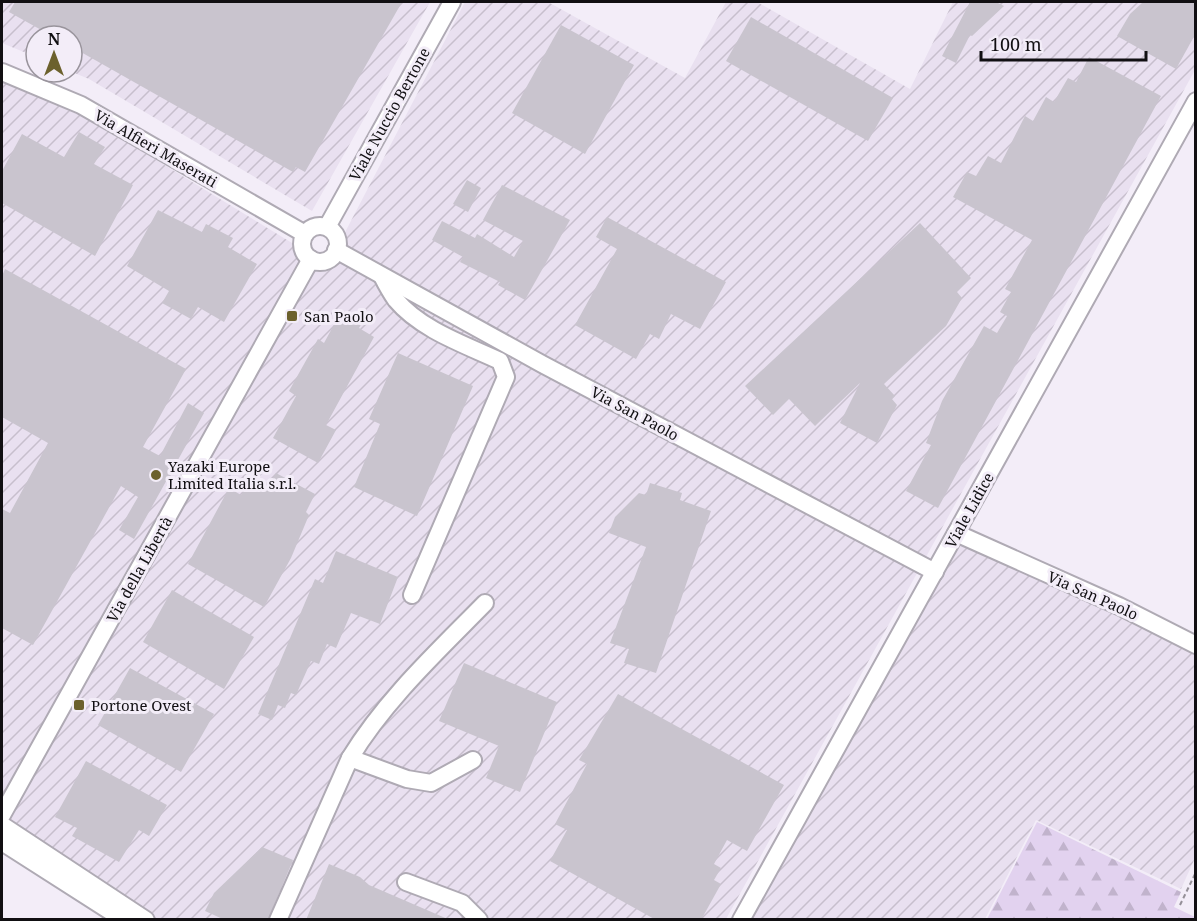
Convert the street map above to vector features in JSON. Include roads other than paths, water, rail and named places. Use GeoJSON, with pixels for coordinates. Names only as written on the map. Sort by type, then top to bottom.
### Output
{"type":"FeatureCollection","features":[{"type":"Feature","properties":{"kind":"street","name":"Viale Nuccio Bertone"},"geometry":{"type":"LineString","coordinates":[[327,227],[452,2]]}},
{"type":"Feature","properties":{"kind":"street","name":"Via Alfieri Maserati"},"geometry":{"type":"LineString","coordinates":[[3,77],[81,105],[305,234]]}},
{"type":"Feature","properties":{"kind":"street","name":"Viale Lidice"},"geometry":{"type":"LineString","coordinates":[[741,920],[1196,101]]}},
{"type":"Feature","properties":{"kind":"street"},"geometry":{"type":"LineString","coordinates":[[317,226],[327,227],[337,240],[336,250],[323,261],[311,259],[304,251],[305,234],[317,226]]}},
{"type":"Feature","properties":{"kind":"street","name":"Via San Paolo"},"geometry":{"type":"LineString","coordinates":[[336,250],[542,364],[935,572]]}},
{"type":"Feature","properties":{"kind":"street","name":"Via della Libertà"},"geometry":{"type":"LineString","coordinates":[[2,815],[311,259]]}},
{"type":"Feature","properties":{"kind":"street"},"geometry":{"type":"LineString","coordinates":[[381,275],[396,300],[408,311],[433,328],[500,361],[506,377],[412,595]]}},
{"type":"Feature","properties":{"kind":"street","name":"Via San Paolo"},"geometry":{"type":"LineString","coordinates":[[956,532],[1119,606],[1196,645]]}},
{"type":"Feature","properties":{"kind":"street"},"geometry":{"type":"LineString","coordinates":[[278,920],[350,758],[385,706],[485,603]]}},
{"type":"Feature","properties":{"kind":"street"},"geometry":{"type":"LineString","coordinates":[[350,758],[407,779],[431,783],[473,760]]}},
{"type":"Feature","properties":{"kind":"street"},"geometry":{"type":"LineString","coordinates":[[2,825],[146,920]]}},
{"type":"Feature","properties":{"kind":"street"},"geometry":{"type":"LineString","coordinates":[[2,842],[124,920]]}},
{"type":"Feature","properties":{"kind":"street"},"geometry":{"type":"LineString","coordinates":[[406,882],[462,903],[479,920]]}},
{"type":"Feature","properties":{"kind":"place","name":"San Paolo"},"geometry":{"type":"Point","coordinates":[292,316]}},
{"type":"Feature","properties":{"kind":"place","name":"Yazaki Europe Limited Italia s.r.l."},"geometry":{"type":"Point","coordinates":[156,475]}},
{"type":"Feature","properties":{"kind":"place","name":"Portone Ovest"},"geometry":{"type":"Point","coordinates":[79,705]}}]}
